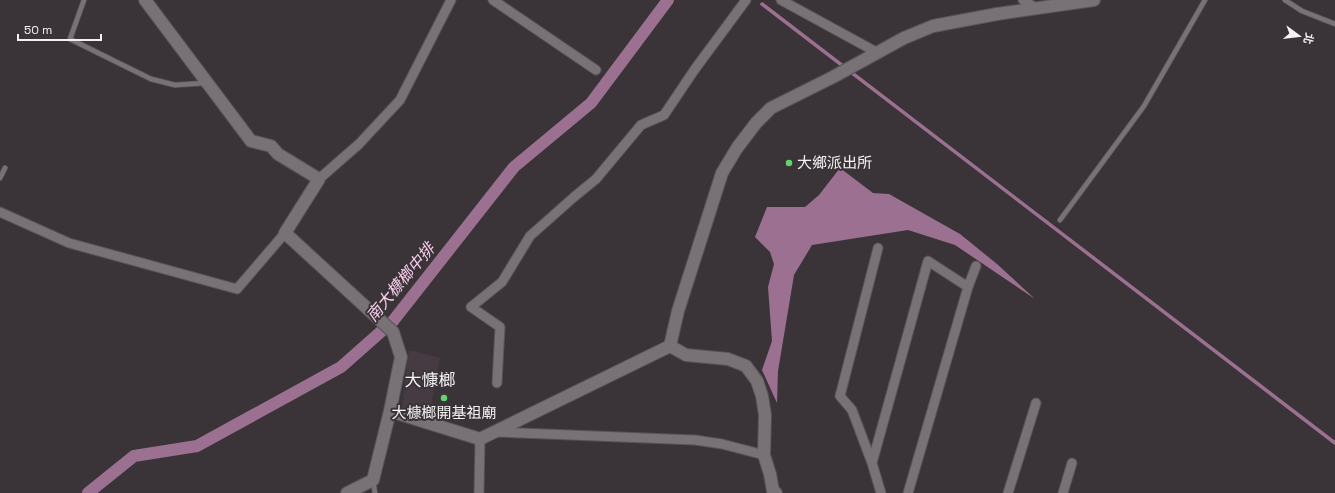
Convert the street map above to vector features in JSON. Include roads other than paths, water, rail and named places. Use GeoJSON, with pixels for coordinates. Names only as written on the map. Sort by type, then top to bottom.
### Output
{"type":"FeatureCollection","features":[{"type":"Feature","properties":{"kind":"street"},"geometry":{"type":"LineString","coordinates":[[145,0],[251,141],[271,146],[278,154],[304,168],[319,179]]}},
{"type":"Feature","properties":{"kind":"street"},"geometry":{"type":"LineString","coordinates":[[0,212],[69,243],[237,289],[285,233],[319,179],[359,144],[400,100],[451,0]]}},
{"type":"Feature","properties":{"kind":"street"},"geometry":{"type":"LineString","coordinates":[[493,0],[596,70]]}},
{"type":"Feature","properties":{"kind":"street"},"geometry":{"type":"LineString","coordinates":[[497,383],[500,327],[470,307],[502,282],[530,236],[596,179],[641,125],[664,115],[694,69],[746,0]]}},
{"type":"Feature","properties":{"kind":"street"},"geometry":{"type":"LineString","coordinates":[[781,0],[878,53]]}},
{"type":"Feature","properties":{"kind":"street"},"geometry":{"type":"LineString","coordinates":[[1023,0],[1036,8]]}},
{"type":"Feature","properties":{"kind":"street"},"geometry":{"type":"LineString","coordinates":[[670,346],[678,311],[722,173],[737,148],[756,123],[771,108],[833,78],[904,38],[933,26],[1036,8],[1094,0]]}},
{"type":"Feature","properties":{"kind":"street"},"geometry":{"type":"LineString","coordinates":[[285,233],[393,332],[401,357],[390,411],[373,480],[347,493]]}},
{"type":"Feature","properties":{"kind":"street"},"geometry":{"type":"LineString","coordinates":[[878,248],[840,396],[852,410],[872,463],[881,493]]}},
{"type":"Feature","properties":{"kind":"street"},"geometry":{"type":"LineString","coordinates":[[872,463],[928,261],[968,286]]}},
{"type":"Feature","properties":{"kind":"street"},"geometry":{"type":"LineString","coordinates":[[908,493],[968,286],[976,266]]}},
{"type":"Feature","properties":{"kind":"street"},"geometry":{"type":"LineString","coordinates":[[390,411],[480,439],[670,346]]}},
{"type":"Feature","properties":{"kind":"street"},"geometry":{"type":"LineString","coordinates":[[670,346],[686,355],[728,359],[746,366],[756,381],[765,415],[764,455],[774,492]]}},
{"type":"Feature","properties":{"kind":"street"},"geometry":{"type":"LineString","coordinates":[[1008,493],[1036,403]]}},
{"type":"Feature","properties":{"kind":"street"},"geometry":{"type":"LineString","coordinates":[[495,432],[694,440],[722,444],[764,455]]}},
{"type":"Feature","properties":{"kind":"street"},"geometry":{"type":"LineString","coordinates":[[479,493],[480,439]]}},
{"type":"Feature","properties":{"kind":"street"},"geometry":{"type":"LineString","coordinates":[[1063,493],[1072,463]]}},
{"type":"Feature","properties":{"kind":"lane"},"geometry":{"type":"LineString","coordinates":[[84,0],[70,39],[152,78],[175,85],[207,83]]}},
{"type":"Feature","properties":{"kind":"lane"},"geometry":{"type":"LineString","coordinates":[[1060,220],[1144,106],[1205,0]]}},
{"type":"Feature","properties":{"kind":"lane"},"geometry":{"type":"LineString","coordinates":[[1285,0],[1302,11],[1335,24]]}},
{"type":"Feature","properties":{"kind":"lane"},"geometry":{"type":"LineString","coordinates":[[0,178],[5,168]]}},
{"type":"Feature","properties":{"kind":"lane"},"geometry":{"type":"LineString","coordinates":[[373,480],[375,493]]}},
{"type":"Feature","properties":{"kind":"waterway","name":"南大槺榔中排"},"geometry":{"type":"LineString","coordinates":[[88,493],[134,456],[197,446],[341,367],[393,321],[514,167],[591,103],[668,0]]}},
{"type":"Feature","properties":{"kind":"waterway"},"geometry":{"type":"LineString","coordinates":[[762,4],[1335,443]]}},
{"type":"Feature","properties":{"kind":"place","name":"大鄉派出所"},"geometry":{"type":"Point","coordinates":[789,163]}},
{"type":"Feature","properties":{"kind":"place","name":"大槺榔開基祖廟"},"geometry":{"type":"Point","coordinates":[444,398]}},
{"type":"Feature","properties":{"kind":"district","name":"大慷榔"},"geometry":{"type":"Point","coordinates":[430,380]}}]}
